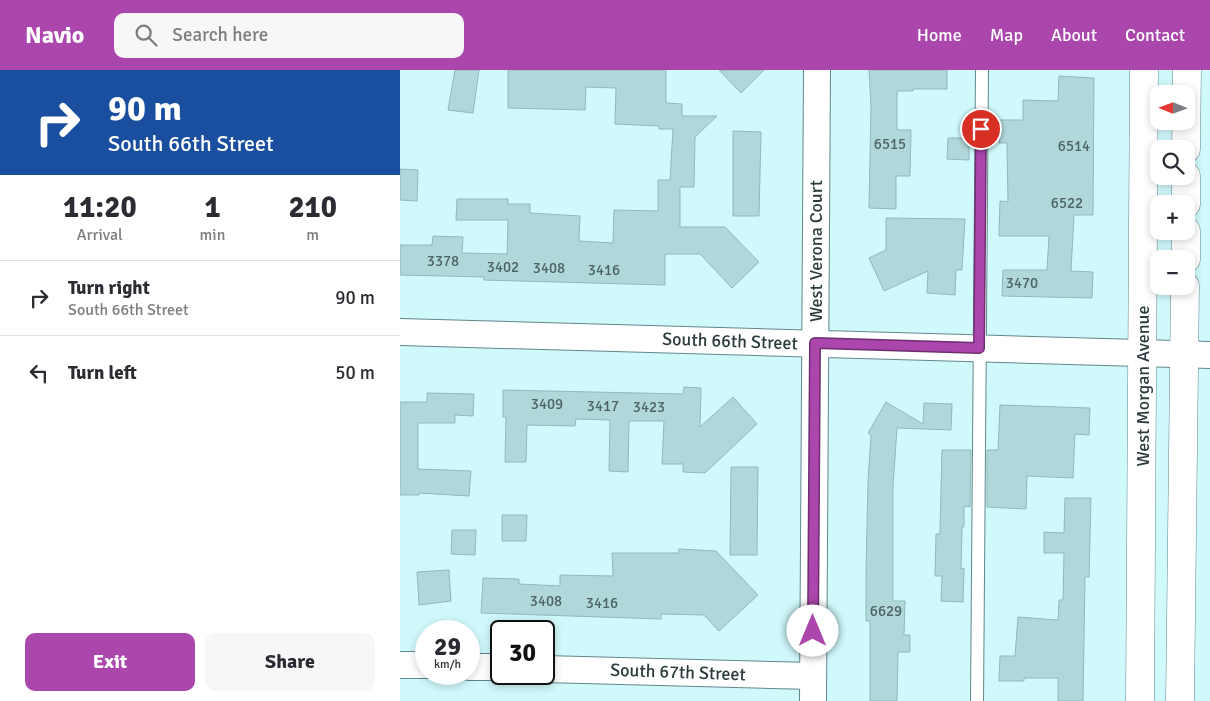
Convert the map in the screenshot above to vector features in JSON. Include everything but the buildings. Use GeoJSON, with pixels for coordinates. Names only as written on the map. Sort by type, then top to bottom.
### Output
{"type":"FeatureCollection","features":[{"type":"Feature","properties":{"kind":"street","name":"West Verona Court"},"geometry":{"type":"LineString","coordinates":[[813,688],[817,70]]}},
{"type":"Feature","properties":{"kind":"street","name":"West Morgan Avenue"},"geometry":{"type":"LineString","coordinates":[[1140,701],[1144,70]]}},
{"type":"Feature","properties":{"kind":"street"},"geometry":{"type":"LineString","coordinates":[[1186,140],[1187,70]]}},
{"type":"Feature","properties":{"kind":"street"},"geometry":{"type":"LineString","coordinates":[[1180,701],[1198,354],[1188,295]]}},
{"type":"Feature","properties":{"kind":"street","name":"South 66th Street"},"geometry":{"type":"LineString","coordinates":[[400,332],[1198,354]]}},
{"type":"Feature","properties":{"kind":"street"},"geometry":{"type":"LineString","coordinates":[[400,665],[415,665]]}},
{"type":"Feature","properties":{"kind":"street","name":"South 67th Street"},"geometry":{"type":"LineString","coordinates":[[555,670],[813,688]]}},
{"type":"Feature","properties":{"kind":"lane"},"geometry":{"type":"LineString","coordinates":[[977,701],[982,70]]}},
{"type":"Feature","properties":{"kind":"route"},"geometry":{"type":"LineString","coordinates":[[813,631],[815,343],[979,348],[981,129]]}}]}
